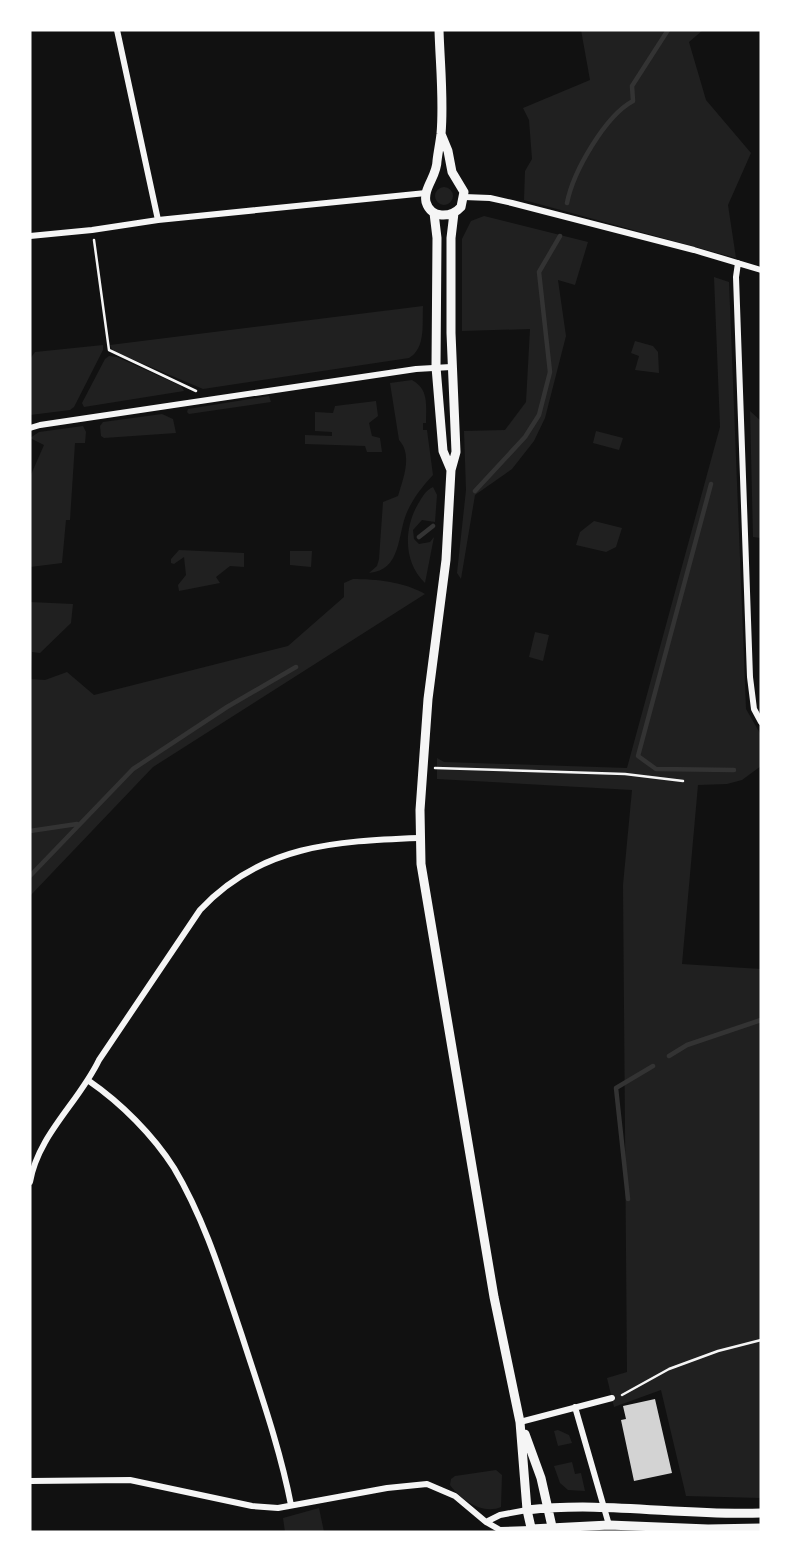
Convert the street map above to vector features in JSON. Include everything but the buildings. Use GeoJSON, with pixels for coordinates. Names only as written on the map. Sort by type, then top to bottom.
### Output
{"type":"FeatureCollection","features":[{"type":"Feature","properties":{"kind":"main road"},"geometry":{"type":"LineString","coordinates":[[439,30],[441,134],[433,181],[426,193],[428,206],[434,213],[444,216],[461,207],[464,197],[441,134]]}},
{"type":"Feature","properties":{"kind":"main road"},"geometry":{"type":"LineString","coordinates":[[433,181],[441,178],[456,181]]}},
{"type":"Feature","properties":{"kind":"main road"},"geometry":{"type":"LineString","coordinates":[[434,213],[437,238],[436,367],[443,451],[451,470]]}},
{"type":"Feature","properties":{"kind":"main road"},"geometry":{"type":"LineString","coordinates":[[454,213],[451,238],[452,367],[456,452],[451,470],[447,547],[428,699],[419,838],[424,891],[469,1153],[494,1297],[520,1422],[531,1530],[609,1525],[761,1528]]}},
{"type":"Feature","properties":{"kind":"main road"},"geometry":{"type":"LineString","coordinates":[[520,1422],[541,1478],[552,1530]]}},
{"type":"Feature","properties":{"kind":"main road"},"geometry":{"type":"LineString","coordinates":[[527,1510],[570,1505],[708,1514],[761,1513]]}},
{"type":"Feature","properties":{"kind":"street"},"geometry":{"type":"LineString","coordinates":[[117,30],[158,220]]}},
{"type":"Feature","properties":{"kind":"street"},"geometry":{"type":"LineString","coordinates":[[30,236],[426,193]]}},
{"type":"Feature","properties":{"kind":"street"},"geometry":{"type":"LineString","coordinates":[[464,197],[490,198],[512,203],[761,270]]}},
{"type":"Feature","properties":{"kind":"street"},"geometry":{"type":"LineString","coordinates":[[738,263],[736,277],[750,677],[754,709],[761,722]]}},
{"type":"Feature","properties":{"kind":"street"},"geometry":{"type":"LineString","coordinates":[[30,428],[174,404],[436,367],[452,367]]}},
{"type":"Feature","properties":{"kind":"street"},"geometry":{"type":"LineString","coordinates":[[30,1182],[33,1163],[41,1147],[89,1081],[99,1060],[200,910],[228,884],[270,859],[309,849],[331,844],[419,838]]}},
{"type":"Feature","properties":{"kind":"street"},"geometry":{"type":"LineString","coordinates":[[89,1081],[109,1094],[155,1143],[186,1190],[209,1242],[261,1394],[291,1506]]}},
{"type":"Feature","properties":{"kind":"street"},"geometry":{"type":"LineString","coordinates":[[520,1422],[612,1398]]}},
{"type":"Feature","properties":{"kind":"street"},"geometry":{"type":"LineString","coordinates":[[575,1408],[609,1525]]}},
{"type":"Feature","properties":{"kind":"street"},"geometry":{"type":"LineString","coordinates":[[30,1481],[130,1480],[253,1506],[278,1508],[387,1488],[427,1484],[455,1496],[500,1531],[531,1530]]}},
{"type":"Feature","properties":{"kind":"street"},"geometry":{"type":"LineString","coordinates":[[486,1522],[500,1515],[527,1510]]}},
{"type":"Feature","properties":{"kind":"path"},"geometry":{"type":"LineString","coordinates":[[92,230],[109,350],[199,393]]}},
{"type":"Feature","properties":{"kind":"path"},"geometry":{"type":"LineString","coordinates":[[423,768],[625,774],[683,781]]}},
{"type":"Feature","properties":{"kind":"path"},"geometry":{"type":"LineString","coordinates":[[612,1398],[625,1394],[669,1369],[718,1351],[761,1340]]}},
{"type":"Feature","properties":{"kind":"shaded area"},"geometry":{"type":"Polygon","coordinates":[[[581,30],[703,30],[689,42],[706,100],[751,153],[728,205],[736,258],[524,200],[525,171],[532,159],[529,120],[523,108],[590,80],[581,30]]]}},
{"type":"Feature","properties":{"kind":"shaded area"},"geometry":{"type":"Polygon","coordinates":[[[444,187],[450,190],[453,196],[450,202],[444,205],[438,202],[435,196],[438,190],[444,187]]]}},
{"type":"Feature","properties":{"kind":"shaded area"},"geometry":{"type":"Polygon","coordinates":[[[484,216],[588,242],[575,285],[558,280],[566,336],[545,418],[534,441],[512,469],[475,495],[461,579],[457,573],[466,490],[464,431],[505,430],[526,402],[530,329],[462,331],[462,239],[471,221],[484,216]]]}},
{"type":"Feature","properties":{"kind":"shaded area"},"geometry":{"type":"Polygon","coordinates":[[[714,277],[729,282],[746,709],[761,735],[761,766],[742,780],[727,784],[698,785],[682,964],[761,969],[761,1498],[686,1496],[661,1390],[614,1407],[607,1378],[627,1372],[623,885],[632,790],[437,779],[437,758],[444,762],[627,768],[720,427],[714,277]]]}},
{"type":"Feature","properties":{"kind":"shaded area"},"geometry":{"type":"Polygon","coordinates":[[[423,306],[421,342],[409,358],[203,389],[113,351],[110,345],[423,306]]]}},
{"type":"Feature","properties":{"kind":"shaded area"},"geometry":{"type":"Polygon","coordinates":[[[635,341],[653,346],[658,352],[659,373],[635,370],[639,356],[631,353],[635,341]]]}},
{"type":"Feature","properties":{"kind":"shaded area"},"geometry":{"type":"Polygon","coordinates":[[[103,345],[103,350],[74,407],[70,410],[30,415],[30,359],[35,352],[103,345]]]}},
{"type":"Feature","properties":{"kind":"shaded area"},"geometry":{"type":"Polygon","coordinates":[[[109,356],[117,357],[181,386],[184,391],[84,407],[82,403],[109,356]]]}},
{"type":"Feature","properties":{"kind":"shaded area"},"geometry":{"type":"Polygon","coordinates":[[[412,380],[424,393],[426,423],[423,423],[423,430],[427,430],[433,475],[407,512],[393,558],[380,570],[369,573],[377,566],[379,559],[383,502],[398,496],[406,467],[390,383],[412,380]]]}},
{"type":"Feature","properties":{"kind":"shaded area"},"geometry":{"type":"Polygon","coordinates":[[[269,396],[271,402],[189,414],[187,412],[188,409],[269,396]]]}},
{"type":"Feature","properties":{"kind":"shaded area"},"geometry":{"type":"Polygon","coordinates":[[[376,401],[378,416],[369,423],[372,436],[380,438],[382,452],[367,452],[365,446],[305,444],[305,435],[332,436],[332,432],[315,431],[315,412],[333,413],[335,406],[376,401]]]}},
{"type":"Feature","properties":{"kind":"shaded area"},"geometry":{"type":"Polygon","coordinates":[[[750,411],[761,421],[761,538],[753,537],[750,411]]]}},
{"type":"Feature","properties":{"kind":"shaded area"},"geometry":{"type":"Polygon","coordinates":[[[162,414],[173,419],[176,433],[104,438],[101,436],[100,426],[103,422],[162,414]]]}},
{"type":"Feature","properties":{"kind":"shaded area"},"geometry":{"type":"Polygon","coordinates":[[[83,426],[86,432],[85,443],[75,443],[70,520],[66,520],[62,563],[30,567],[30,477],[44,445],[30,438],[39,432],[83,426]]]}},
{"type":"Feature","properties":{"kind":"shaded area"},"geometry":{"type":"Polygon","coordinates":[[[596,431],[623,438],[619,450],[593,443],[596,431]]]}},
{"type":"Feature","properties":{"kind":"shaded area"},"geometry":{"type":"Polygon","coordinates":[[[433,487],[437,495],[435,522],[422,520],[413,530],[414,539],[419,544],[430,542],[434,537],[425,583],[418,575],[409,555],[408,534],[413,513],[426,492],[433,487]]]}},
{"type":"Feature","properties":{"kind":"shaded area"},"geometry":{"type":"Polygon","coordinates":[[[594,521],[622,528],[616,547],[606,552],[576,545],[580,532],[594,521]]]}},
{"type":"Feature","properties":{"kind":"shaded area"},"geometry":{"type":"Polygon","coordinates":[[[179,550],[244,553],[244,567],[230,566],[216,577],[220,583],[179,591],[178,585],[186,575],[184,557],[174,564],[171,559],[179,550]]]}},
{"type":"Feature","properties":{"kind":"shaded area"},"geometry":{"type":"Polygon","coordinates":[[[290,551],[312,551],[311,567],[290,565],[290,551]]]}},
{"type":"Feature","properties":{"kind":"shaded area"},"geometry":{"type":"Polygon","coordinates":[[[353,579],[390,582],[425,594],[153,767],[30,896],[30,679],[45,680],[67,672],[94,695],[288,646],[344,597],[344,583],[353,579]]]}},
{"type":"Feature","properties":{"kind":"shaded area"},"geometry":{"type":"Polygon","coordinates":[[[30,602],[73,604],[71,623],[40,653],[32,652],[31,668],[30,602]]]}},
{"type":"Feature","properties":{"kind":"shaded area"},"geometry":{"type":"Polygon","coordinates":[[[535,632],[549,635],[543,661],[529,657],[535,632]]]}},
{"type":"Feature","properties":{"kind":"shaded area"},"geometry":{"type":"Polygon","coordinates":[[[554,1431],[569,1435],[572,1443],[558,1446],[554,1431]]]}},
{"type":"Feature","properties":{"kind":"shaded area"},"geometry":{"type":"Polygon","coordinates":[[[572,1462],[575,1474],[581,1473],[585,1491],[568,1490],[560,1483],[554,1466],[572,1462]]]}},
{"type":"Feature","properties":{"kind":"shaded area"},"geometry":{"type":"Polygon","coordinates":[[[496,1470],[502,1475],[501,1507],[487,1509],[473,1505],[450,1485],[455,1476],[496,1470]]]}},
{"type":"Feature","properties":{"kind":"shaded area"},"geometry":{"type":"Polygon","coordinates":[[[319,1508],[324,1532],[285,1532],[283,1518],[319,1508]]]}},
{"type":"Feature","properties":{"kind":"waterway"},"geometry":{"type":"LineString","coordinates":[[567,203],[583,161],[601,132],[622,108],[633,101],[632,86],[668,30]]}},
{"type":"Feature","properties":{"kind":"waterway"},"geometry":{"type":"LineString","coordinates":[[475,491],[525,437],[539,415],[550,372],[539,272],[560,236]]}},
{"type":"Feature","properties":{"kind":"waterway"},"geometry":{"type":"LineString","coordinates":[[711,484],[638,756],[656,769],[734,770]]}},
{"type":"Feature","properties":{"kind":"waterway"},"geometry":{"type":"LineString","coordinates":[[419,537],[433,526]]}},
{"type":"Feature","properties":{"kind":"waterway"},"geometry":{"type":"LineString","coordinates":[[30,876],[133,769],[227,707],[296,667]]}},
{"type":"Feature","properties":{"kind":"waterway"},"geometry":{"type":"LineString","coordinates":[[30,831],[77,824]]}},
{"type":"Feature","properties":{"kind":"waterway"},"geometry":{"type":"LineString","coordinates":[[669,1056],[687,1045],[761,1020]]}},
{"type":"Feature","properties":{"kind":"waterway"},"geometry":{"type":"LineString","coordinates":[[628,1199],[616,1088],[653,1066]]}}]}
